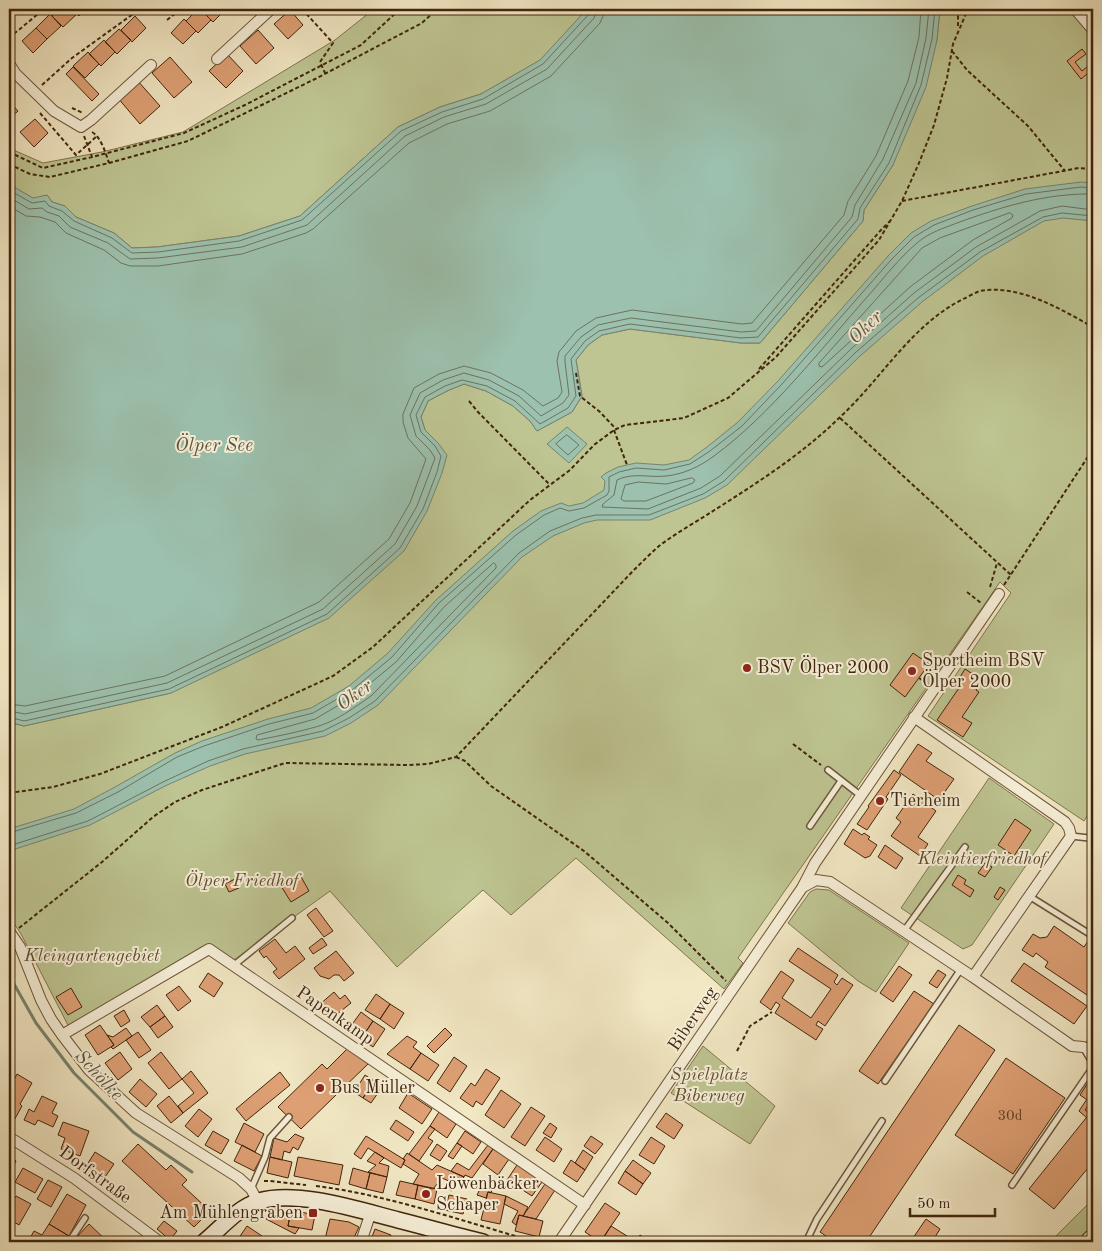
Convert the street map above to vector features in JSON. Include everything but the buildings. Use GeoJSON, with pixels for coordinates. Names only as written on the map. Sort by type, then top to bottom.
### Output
{"type":"FeatureCollection","features":[{"type":"Feature","properties":{"kind":"highway"},"geometry":{"type":"LineString","coordinates":[[1090,1242],[1093,1239]]}},
{"type":"Feature","properties":{"kind":"main road"},"geometry":{"type":"LineString","coordinates":[[204,1242],[236,1214],[254,1195],[316,1200],[371,1212],[483,1242]]}},
{"type":"Feature","properties":{"kind":"street"},"geometry":{"type":"LineString","coordinates":[[216,59],[271,9]]}},
{"type":"Feature","properties":{"kind":"street"},"geometry":{"type":"LineString","coordinates":[[1075,9],[1093,30]]}},
{"type":"Feature","properties":{"kind":"street"},"geometry":{"type":"LineString","coordinates":[[9,63],[15,73],[54,112],[81,127],[92,120],[151,65]]}},
{"type":"Feature","properties":{"kind":"street","name":"Biberweg"},"geometry":{"type":"LineString","coordinates":[[559,1242],[802,888],[815,863],[860,795],[998,594]]}},
{"type":"Feature","properties":{"kind":"street"},"geometry":{"type":"LineString","coordinates":[[914,717],[1065,822],[1071,836],[973,977]]}},
{"type":"Feature","properties":{"kind":"street"},"geometry":{"type":"LineString","coordinates":[[802,888],[816,880],[830,882],[973,977],[1072,1046],[1088,1045]]}},
{"type":"Feature","properties":{"kind":"street"},"geometry":{"type":"LineString","coordinates":[[10,932],[20,947],[41,1000],[62,1035],[89,1070],[136,1113],[239,1178],[254,1195]]}},
{"type":"Feature","properties":{"kind":"street","name":"Papenkamp"},"geometry":{"type":"LineString","coordinates":[[62,1035],[209,949],[585,1204]]}},
{"type":"Feature","properties":{"kind":"street","name":"Dorfstraße"},"geometry":{"type":"LineString","coordinates":[[9,1137],[74,1178],[160,1242]]}},
{"type":"Feature","properties":{"kind":"street"},"geometry":{"type":"LineString","coordinates":[[361,1242],[371,1212]]}},
{"type":"Feature","properties":{"kind":"lane"},"geometry":{"type":"LineString","coordinates":[[828,770],[860,795]]}},
{"type":"Feature","properties":{"kind":"lane"},"geometry":{"type":"LineString","coordinates":[[810,826],[841,781]]}},
{"type":"Feature","properties":{"kind":"lane"},"geometry":{"type":"LineString","coordinates":[[1071,836],[1090,838],[1093,841]]}},
{"type":"Feature","properties":{"kind":"lane"},"geometry":{"type":"LineString","coordinates":[[904,931],[965,847]]}},
{"type":"Feature","properties":{"kind":"lane"},"geometry":{"type":"LineString","coordinates":[[1029,896],[1093,936]]}},
{"type":"Feature","properties":{"kind":"lane"},"geometry":{"type":"LineString","coordinates":[[233,966],[292,918]]}},
{"type":"Feature","properties":{"kind":"lane"},"geometry":{"type":"LineString","coordinates":[[886,1081],[961,969]]}},
{"type":"Feature","properties":{"kind":"lane"},"geometry":{"type":"LineString","coordinates":[[1012,1185],[1093,1066],[1088,1045]]}},
{"type":"Feature","properties":{"kind":"lane"},"geometry":{"type":"LineString","coordinates":[[254,1195],[270,1138],[289,1117]]}},
{"type":"Feature","properties":{"kind":"lane"},"geometry":{"type":"LineString","coordinates":[[806,1242],[817,1219],[882,1120]]}},
{"type":"Feature","properties":{"kind":"lane"},"geometry":{"type":"LineString","coordinates":[[69,1242],[85,1218]]}},
{"type":"Feature","properties":{"kind":"path"},"geometry":{"type":"LineString","coordinates":[[9,38],[44,9]]}},
{"type":"Feature","properties":{"kind":"path"},"geometry":{"type":"LineString","coordinates":[[167,20],[181,9]]}},
{"type":"Feature","properties":{"kind":"path"},"geometry":{"type":"LineString","coordinates":[[302,9],[333,43],[320,62],[325,74]]}},
{"type":"Feature","properties":{"kind":"path"},"geometry":{"type":"LineString","coordinates":[[9,152],[43,168],[184,134],[246,105],[361,45],[400,9]]}},
{"type":"Feature","properties":{"kind":"path"},"geometry":{"type":"LineString","coordinates":[[9,164],[30,174],[50,177],[188,141],[325,74],[422,23],[437,9]]}},
{"type":"Feature","properties":{"kind":"path"},"geometry":{"type":"LineString","coordinates":[[958,9],[958,29]]}},
{"type":"Feature","properties":{"kind":"path"},"geometry":{"type":"LineString","coordinates":[[754,374],[776,357],[879,240],[892,219],[919,163],[934,125],[947,78],[951,50],[958,29],[968,9]]}},
{"type":"Feature","properties":{"kind":"path"},"geometry":{"type":"LineString","coordinates":[[34,92],[72,58],[132,14]]}},
{"type":"Feature","properties":{"kind":"path"},"geometry":{"type":"LineString","coordinates":[[951,50],[967,70],[1028,126],[1065,171]]}},
{"type":"Feature","properties":{"kind":"path"},"geometry":{"type":"LineString","coordinates":[[81,127],[96,134],[109,163]]}},
{"type":"Feature","properties":{"kind":"path"},"geometry":{"type":"LineString","coordinates":[[81,127],[92,157]]}},
{"type":"Feature","properties":{"kind":"path"},"geometry":{"type":"LineString","coordinates":[[76,155],[77,161]]}},
{"type":"Feature","properties":{"kind":"path"},"geometry":{"type":"LineString","coordinates":[[902,201],[1079,168],[1093,169]]}},
{"type":"Feature","properties":{"kind":"path"},"geometry":{"type":"LineString","coordinates":[[9,793],[53,788],[100,774],[222,727],[332,676],[373,647],[530,500],[570,470],[594,445],[615,430],[625,425],[684,418],[728,398],[754,374],[892,219]]}},
{"type":"Feature","properties":{"kind":"path"},"geometry":{"type":"LineString","coordinates":[[10,932],[20,927],[102,862],[153,816],[175,802],[202,790],[285,763],[408,765],[428,764],[456,757],[632,572],[660,546],[803,450],[840,418],[909,341],[934,318],[957,302],[979,292],[1002,290],[1040,300],[1093,328]]}},
{"type":"Feature","properties":{"kind":"path"},"geometry":{"type":"LineString","coordinates":[[576,373],[580,396],[600,412],[615,430],[627,466]]}},
{"type":"Feature","properties":{"kind":"path"},"geometry":{"type":"LineString","coordinates":[[469,401],[549,484]]}},
{"type":"Feature","properties":{"kind":"path"},"geometry":{"type":"LineString","coordinates":[[840,418],[1011,575]]}},
{"type":"Feature","properties":{"kind":"path"},"geometry":{"type":"LineString","coordinates":[[998,594],[1093,449]]}},
{"type":"Feature","properties":{"kind":"path"},"geometry":{"type":"LineString","coordinates":[[967,592],[988,609]]}},
{"type":"Feature","properties":{"kind":"path"},"geometry":{"type":"LineString","coordinates":[[793,744],[815,760]]}},
{"type":"Feature","properties":{"kind":"path"},"geometry":{"type":"LineString","coordinates":[[456,757],[465,761],[491,786],[584,851],[668,924],[734,988]]}},
{"type":"Feature","properties":{"kind":"path"},"geometry":{"type":"LineString","coordinates":[[737,1051],[750,1026],[772,1012]]}},
{"type":"Feature","properties":{"kind":"green space"},"geometry":{"type":"Polygon","coordinates":[[[374,9],[587,9],[541,60],[481,94],[440,107],[398,127],[300,216],[239,236],[157,247],[132,248],[114,233],[76,217],[65,206],[52,202],[47,195],[33,199],[9,184],[9,148],[43,163],[102,152],[183,132],[335,40],[374,9]]]}},
{"type":"Feature","properties":{"kind":"green space"},"geometry":{"type":"Polygon","coordinates":[[[940,9],[1093,9],[1093,807],[1084,821],[928,716],[1011,593],[1000,582],[738,958],[743,963],[724,989],[576,858],[511,915],[483,890],[397,967],[330,891],[230,963],[209,948],[70,1029],[21,934],[9,916],[9,722],[24,726],[171,693],[438,443],[425,430],[421,417],[428,401],[447,391],[464,384],[486,391],[513,406],[530,421],[537,431],[572,412],[582,396],[576,360],[588,345],[602,335],[630,329],[741,343],[760,343],[863,221],[864,210],[893,165],[937,40],[940,9]]]}},
{"type":"Feature","properties":{"kind":"green space","name":"Kleintierfriedhof"},"geometry":{"type":"Polygon","coordinates":[[[989,778],[1054,824],[972,945],[963,949],[901,908],[989,778]]]}},
{"type":"Feature","properties":{"kind":"green space"},"geometry":{"type":"Polygon","coordinates":[[[816,889],[829,890],[909,943],[876,992],[858,981],[788,923],[810,892],[816,889]]]}},
{"type":"Feature","properties":{"kind":"green space","name":"Spielplatz Biberweg"},"geometry":{"type":"Polygon","coordinates":[[[703,1046],[775,1106],[750,1144],[671,1093],[703,1046]]]}},
{"type":"Feature","properties":{"kind":"green space"},"geometry":{"type":"Polygon","coordinates":[[[1093,1199],[1093,1242],[1050,1242],[1093,1199]]]}},
{"type":"Feature","properties":{"kind":"water","name":"Ölper See"},"geometry":{"type":"Polygon","coordinates":[[[587,9],[940,9],[937,40],[926,87],[893,165],[864,210],[863,221],[760,343],[741,343],[630,329],[602,335],[588,345],[576,360],[582,396],[572,412],[537,431],[530,421],[513,406],[486,391],[464,384],[447,391],[428,401],[421,417],[425,430],[447,455],[427,511],[404,551],[329,618],[171,693],[24,726],[9,722],[9,184],[33,198],[47,195],[52,202],[65,206],[76,217],[114,233],[132,248],[157,247],[239,236],[300,216],[398,127],[440,107],[481,94],[540,60],[587,9]]]}},
{"type":"Feature","properties":{"kind":"water","name":"Oker"},"geometry":{"type":"Polygon","coordinates":[[[1081,182],[1093,183],[1093,221],[1063,218],[1044,221],[983,256],[922,302],[859,357],[727,485],[705,498],[650,520],[597,520],[584,523],[553,536],[522,557],[378,705],[351,723],[325,736],[245,754],[210,766],[165,786],[90,825],[9,851],[9,829],[74,809],[175,753],[202,741],[268,719],[311,708],[349,686],[388,653],[436,600],[513,531],[541,511],[561,503],[569,506],[583,503],[604,490],[605,481],[601,477],[606,473],[618,467],[636,463],[664,465],[689,460],[738,422],[778,381],[888,256],[911,233],[931,221],[1025,189],[1081,182]]]}},
{"type":"Feature","properties":{"kind":"water"},"geometry":{"type":"Polygon","coordinates":[[[567,427],[587,444],[569,463],[547,444],[567,427]]]}},
{"type":"Feature","properties":{"kind":"waterway","name":"Schölke"},"geometry":{"type":"LineString","coordinates":[[9,975],[36,1023],[74,1073],[133,1132],[192,1172]]}},
{"type":"Feature","properties":{"kind":"place","name":"BSV Ölper 2000"},"geometry":{"type":"Point","coordinates":[747,668]}},
{"type":"Feature","properties":{"kind":"place","name":"Sportheim BSV Ölper 2000"},"geometry":{"type":"Point","coordinates":[912,671]}},
{"type":"Feature","properties":{"kind":"place","name":"Tierheim"},"geometry":{"type":"Point","coordinates":[880,801]}},
{"type":"Feature","properties":{"kind":"place","name":"Bus Müller"},"geometry":{"type":"Point","coordinates":[320,1088]}},
{"type":"Feature","properties":{"kind":"place","name":"Löwenbäcker Schaper"},"geometry":{"type":"Point","coordinates":[426,1194]}},
{"type":"Feature","properties":{"kind":"place","name":"Am Mühlengraben"},"geometry":{"type":"Point","coordinates":[313,1213]}},
{"type":"Feature","properties":{"kind":"park label","name":"Ölper Friedhof"},"geometry":{"type":"Point","coordinates":[242,881]}},
{"type":"Feature","properties":{"kind":"park label","name":"Kleingartengebiet"},"geometry":{"type":"Point","coordinates":[92,956]}}]}
